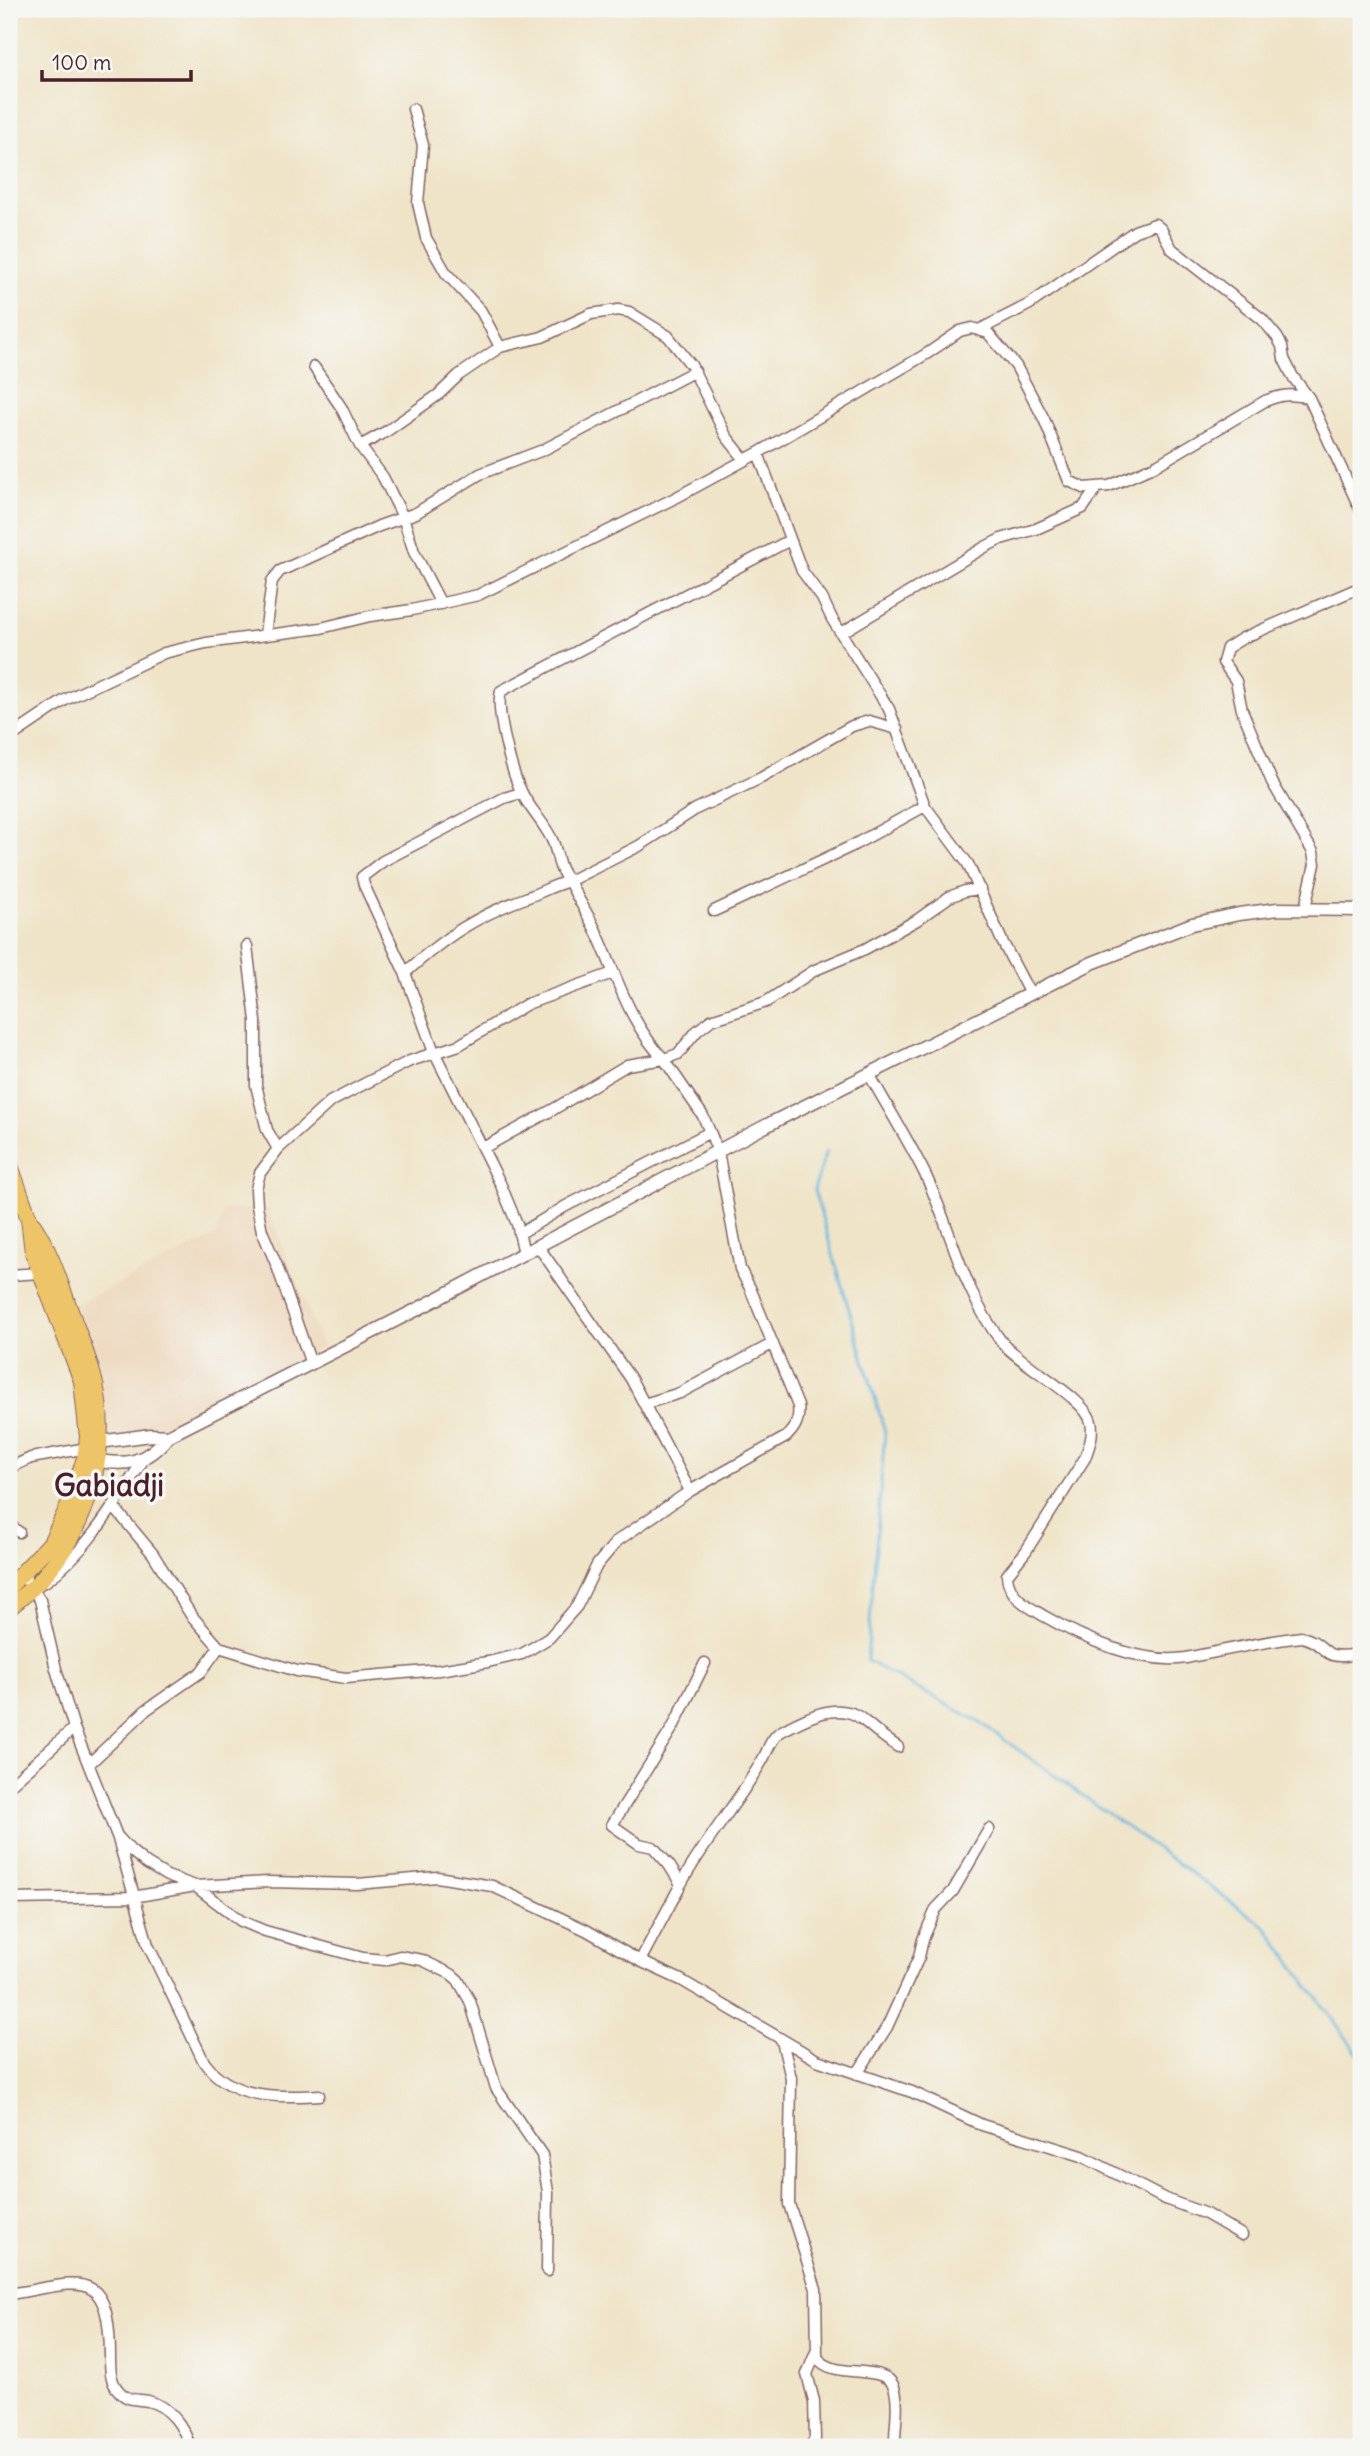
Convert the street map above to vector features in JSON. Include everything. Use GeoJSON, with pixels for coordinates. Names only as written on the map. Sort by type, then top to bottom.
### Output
{"type":"FeatureCollection","features":[{"type":"Feature","properties":{"kind":"main road"},"geometry":{"type":"LineString","coordinates":[[9,1163],[29,1219],[33,1252],[82,1381],[91,1449],[92,1485],[75,1530],[45,1575],[30,1584],[9,1608]]}},
{"type":"Feature","properties":{"kind":"main road"},"geometry":{"type":"LineString","coordinates":[[29,1219],[47,1247],[93,1376],[100,1422],[91,1449]]}},
{"type":"Feature","properties":{"kind":"main road"},"geometry":{"type":"LineString","coordinates":[[9,1587],[30,1584]]}},
{"type":"Feature","properties":{"kind":"street"},"geometry":{"type":"LineString","coordinates":[[413,109],[423,145],[418,203],[426,238],[446,273],[481,312],[500,347]]}},
{"type":"Feature","properties":{"kind":"street"},"geometry":{"type":"LineString","coordinates":[[9,738],[65,700],[150,658],[181,648],[321,628],[478,595],[677,497],[758,453],[928,353],[960,331],[981,329],[1030,304],[1135,231],[1150,225],[1159,225],[1172,249],[1268,325],[1282,345],[1284,359],[1293,377],[1309,398],[1361,511]]}},
{"type":"Feature","properties":{"kind":"street"},"geometry":{"type":"LineString","coordinates":[[360,446],[438,396],[459,375],[500,347],[542,337],[591,314],[618,310],[629,312],[668,336],[695,372],[726,436],[745,460]]}},
{"type":"Feature","properties":{"kind":"street"},"geometry":{"type":"LineString","coordinates":[[981,329],[999,344],[1016,366],[1044,419],[1069,481],[1084,488],[1109,486],[1155,466],[1265,401],[1282,395],[1309,398]]}},
{"type":"Feature","properties":{"kind":"street"},"geometry":{"type":"LineString","coordinates":[[314,367],[341,407],[360,446],[376,466],[403,517],[414,552],[442,604]]}},
{"type":"Feature","properties":{"kind":"street"},"geometry":{"type":"LineString","coordinates":[[265,634],[271,606],[272,581],[280,571],[403,517],[448,495],[480,474],[543,450],[695,372]]}},
{"type":"Feature","properties":{"kind":"street"},"geometry":{"type":"LineString","coordinates":[[758,453],[802,571],[822,598],[889,709],[925,806],[968,864],[1002,941],[1030,994]]}},
{"type":"Feature","properties":{"kind":"street"},"geometry":{"type":"LineString","coordinates":[[842,633],[985,547],[1001,539],[1036,529],[1083,508],[1096,489]]}},
{"type":"Feature","properties":{"kind":"street"},"geometry":{"type":"LineString","coordinates":[[113,1506],[153,1554],[191,1615],[219,1647],[296,1671],[346,1678],[458,1668],[522,1654],[549,1638],[577,1606],[597,1565],[612,1546],[690,1491],[776,1445],[794,1429],[799,1413],[740,1269],[718,1152],[710,1132],[664,1059],[652,1048],[621,992],[596,930],[558,864],[553,842],[521,793],[503,729],[498,700],[501,691],[790,540]]}},
{"type":"Feature","properties":{"kind":"street"},"geometry":{"type":"LineString","coordinates":[[1305,908],[1315,864],[1314,852],[1272,782],[1242,710],[1236,681],[1225,667],[1223,657],[1227,648],[1243,638],[1361,587]]}},
{"type":"Feature","properties":{"kind":"street"},"geometry":{"type":"LineString","coordinates":[[405,973],[439,943],[487,912],[569,881],[639,846],[696,809],[761,778],[852,726],[869,721],[897,729]]}},
{"type":"Feature","properties":{"kind":"street"},"geometry":{"type":"LineString","coordinates":[[521,793],[383,861],[362,877],[405,973],[434,1052],[504,1194],[524,1253]]}},
{"type":"Feature","properties":{"kind":"street"},"geometry":{"type":"LineString","coordinates":[[714,911],[850,847],[925,806]]}},
{"type":"Feature","properties":{"kind":"street"},"geometry":{"type":"LineString","coordinates":[[483,1148],[627,1065],[678,1054],[697,1031],[711,1020],[766,1002],[815,970],[865,949],[917,920],[949,897],[980,889]]}},
{"type":"Feature","properties":{"kind":"street"},"geometry":{"type":"LineString","coordinates":[[91,1449],[129,1462],[144,1459],[156,1451],[168,1436],[869,1074],[1092,963],[1192,924],[1278,909],[1361,909]]}},
{"type":"Feature","properties":{"kind":"street"},"geometry":{"type":"LineString","coordinates":[[247,946],[256,1021],[256,1085],[267,1130],[278,1149]]}},
{"type":"Feature","properties":{"kind":"street"},"geometry":{"type":"LineString","coordinates":[[311,1364],[262,1231],[257,1206],[256,1189],[260,1173],[278,1149],[330,1102],[410,1061],[459,1045],[527,1004],[613,973]]}},
{"type":"Feature","properties":{"kind":"street"},"geometry":{"type":"LineString","coordinates":[[869,1074],[925,1173],[959,1262],[989,1325],[1014,1356],[1089,1414],[1092,1424],[1086,1458],[1026,1551],[1007,1575],[1010,1591],[1024,1605],[1060,1625],[1131,1654],[1157,1658],[1186,1658],[1302,1637],[1315,1641],[1328,1653],[1361,1654]]}},
{"type":"Feature","properties":{"kind":"street"},"geometry":{"type":"LineString","coordinates":[[519,1234],[566,1206],[710,1132]]}},
{"type":"Feature","properties":{"kind":"street"},"geometry":{"type":"LineString","coordinates":[[538,1246],[631,1379],[690,1491]]}},
{"type":"Feature","properties":{"kind":"street"},"geometry":{"type":"LineString","coordinates":[[9,1275],[41,1273]]}},
{"type":"Feature","properties":{"kind":"street"},"geometry":{"type":"LineString","coordinates":[[644,1404],[680,1393],[772,1344]]}},
{"type":"Feature","properties":{"kind":"street"},"geometry":{"type":"LineString","coordinates":[[9,1468],[31,1458],[91,1449],[151,1435],[168,1436]]}},
{"type":"Feature","properties":{"kind":"street"},"geometry":{"type":"LineString","coordinates":[[144,1459],[73,1559],[30,1584],[45,1617],[56,1669],[74,1728],[117,1836],[154,1959],[204,2062],[221,2081],[246,2093],[319,2095]]}},
{"type":"Feature","properties":{"kind":"street"},"geometry":{"type":"LineString","coordinates":[[9,1525],[19,1532]]}},
{"type":"Feature","properties":{"kind":"street"},"geometry":{"type":"LineString","coordinates":[[89,1764],[140,1714],[201,1672],[219,1647]]}},
{"type":"Feature","properties":{"kind":"street"},"geometry":{"type":"LineString","coordinates":[[681,1884],[653,1847],[639,1844],[612,1825],[673,1727],[705,1663]]}},
{"type":"Feature","properties":{"kind":"street"},"geometry":{"type":"LineString","coordinates":[[640,1961],[681,1884],[763,1760],[775,1735],[825,1712],[839,1709],[857,1716],[898,1747]]}},
{"type":"Feature","properties":{"kind":"street"},"geometry":{"type":"LineString","coordinates":[[9,1786],[74,1728]]}},
{"type":"Feature","properties":{"kind":"street"},"geometry":{"type":"LineString","coordinates":[[857,2074],[887,2027],[919,1957],[923,1939],[936,1909],[953,1891],[989,1829]]}},
{"type":"Feature","properties":{"kind":"street"},"geometry":{"type":"LineString","coordinates":[[117,1836],[147,1864],[167,1876],[195,1886],[241,1921],[265,1931],[363,1958],[385,1960],[400,1956],[422,1960],[458,1980],[470,2001],[496,2088],[542,2155],[548,2192],[547,2271]]}},
{"type":"Feature","properties":{"kind":"street"},"geometry":{"type":"LineString","coordinates":[[9,1899],[134,1897],[195,1886],[269,1882],[357,1884],[437,1877],[492,1886],[586,1930],[640,1961],[681,1980],[817,2060],[930,2099],[982,2126],[1082,2156],[1165,2199],[1206,2214],[1242,2235]]}},
{"type":"Feature","properties":{"kind":"street"},"geometry":{"type":"LineString","coordinates":[[782,2041],[791,2078],[789,2204],[816,2289],[816,2351],[821,2364],[830,2368],[883,2376],[891,2382],[895,2398],[895,2447]]}},
{"type":"Feature","properties":{"kind":"street"},"geometry":{"type":"LineString","coordinates":[[9,2294],[66,2285],[94,2289],[102,2298],[107,2317],[110,2370],[114,2385],[128,2399],[148,2401],[165,2409],[181,2426],[190,2447]]}},
{"type":"Feature","properties":{"kind":"street"},"geometry":{"type":"LineString","coordinates":[[810,2447],[815,2439],[814,2401],[807,2374],[816,2351]]}},
{"type":"Feature","properties":{"kind":"shaded area"},"geometry":{"type":"Polygon","coordinates":[[[224,1209],[268,1209],[322,1347],[167,1425],[109,1435],[104,1406],[75,1305],[216,1236],[224,1209]]]}},
{"type":"Feature","properties":{"kind":"waterway"},"geometry":{"type":"LineString","coordinates":[[826,1151],[814,1190],[885,1432],[867,1661],[981,1723],[1265,1926],[1361,2058]]}},
{"type":"Feature","properties":{"kind":"district","name":"Gabiadji"},"geometry":{"type":"Point","coordinates":[109,1485]}}]}
